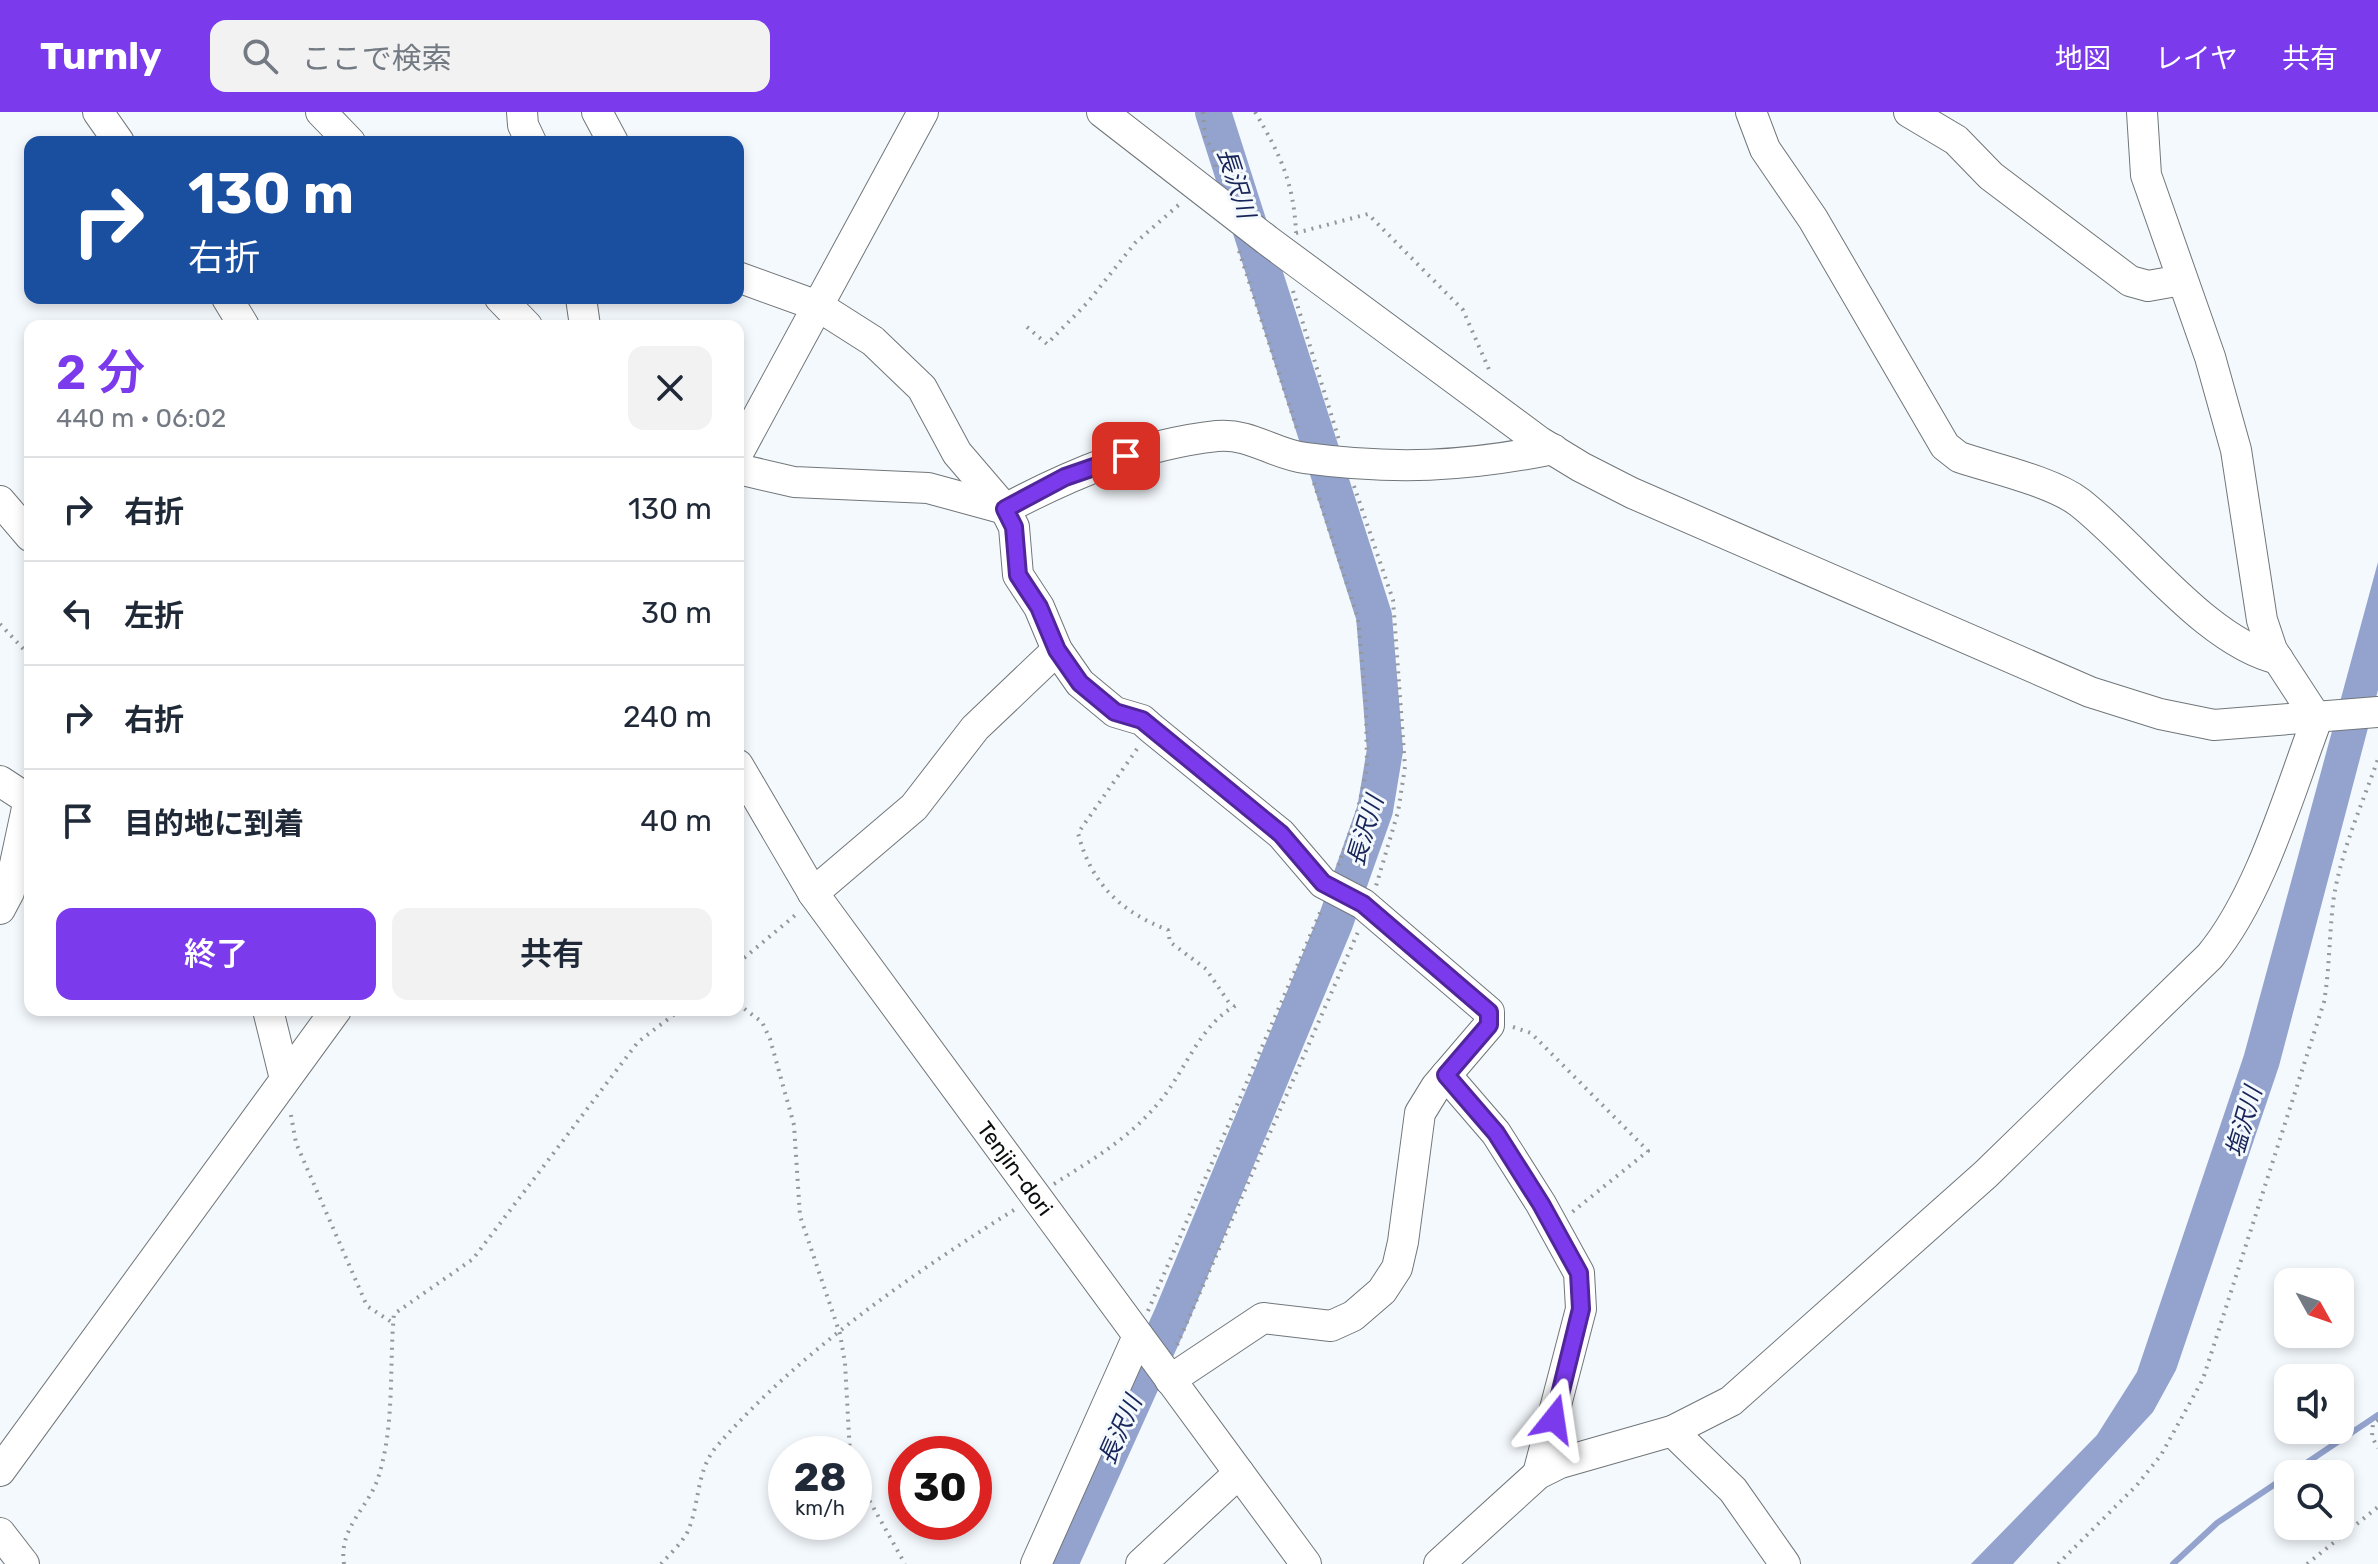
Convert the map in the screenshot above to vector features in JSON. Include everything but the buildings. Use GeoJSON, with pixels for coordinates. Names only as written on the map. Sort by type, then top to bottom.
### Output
{"type":"FeatureCollection","features":[{"type":"Feature","properties":{"kind":"street"},"geometry":{"type":"LineString","coordinates":[[98,112],[115,136]]}},
{"type":"Feature","properties":{"kind":"street"},"geometry":{"type":"LineString","coordinates":[[321,112],[344,136]]}},
{"type":"Feature","properties":{"kind":"street"},"geometry":{"type":"LineString","coordinates":[[522,112],[528,136]]}},
{"type":"Feature","properties":{"kind":"street"},"geometry":{"type":"LineString","coordinates":[[597,112],[610,136]]}},
{"type":"Feature","properties":{"kind":"street"},"geometry":{"type":"LineString","coordinates":[[744,442],[923,112]]}},
{"type":"Feature","properties":{"kind":"street"},"geometry":{"type":"LineString","coordinates":[[1102,112],[1214,199],[1284,243],[1495,408],[1553,449],[1632,493],[2090,692],[2160,714],[2214,725],[2378,712]]}},
{"type":"Feature","properties":{"kind":"street"},"geometry":{"type":"LineString","coordinates":[[1751,112],[1765,149],[1813,219],[1945,446],[1959,457],[2066,494],[2180,596],[2252,653],[2278,659]]}},
{"type":"Feature","properties":{"kind":"street"},"geometry":{"type":"LineString","coordinates":[[1909,112],[1956,140],[1991,176],[2130,281],[2148,286],[2182,280]]}},
{"type":"Feature","properties":{"kind":"street"},"geometry":{"type":"LineString","coordinates":[[2142,112],[2146,175],[2210,357],[2236,450],[2262,620],[2278,659],[2326,718]]}},
{"type":"Feature","properties":{"kind":"street"},"geometry":{"type":"LineString","coordinates":[[744,279],[818,306],[873,341],[922,388],[957,453],[995,493],[1005,509],[1014,527],[1018,575],[1039,607],[1057,650],[1080,683],[1115,712],[1142,720],[1281,834],[1323,883],[1366,906],[1480,1001],[1489,1012],[1489,1025],[1446,1075],[1420,1113],[1403,1242],[1397,1268],[1382,1291],[1353,1316],[1331,1326],[1263,1318],[1167,1375]]}},
{"type":"Feature","properties":{"kind":"street"},"geometry":{"type":"LineString","coordinates":[[506,304],[521,320]]}},
{"type":"Feature","properties":{"kind":"street"},"geometry":{"type":"LineString","coordinates":[[744,470],[794,482],[928,488],[1005,509],[1065,477],[1126,456],[1218,436],[1249,437],[1308,458],[1421,467],[1482,464],[1553,449]]}},
{"type":"Feature","properties":{"kind":"street"},"geometry":{"type":"LineString","coordinates":[[0,501],[24,529]]}},
{"type":"Feature","properties":{"kind":"street"},"geometry":{"type":"LineString","coordinates":[[815,895],[914,807],[975,728],[1057,650]]}},
{"type":"Feature","properties":{"kind":"street"},"geometry":{"type":"LineString","coordinates":[[1439,1564],[1538,1474],[1560,1463],[1672,1431],[1731,1401],[1986,1174],[2210,956],[2229,933],[2326,718]]}},
{"type":"Feature","properties":{"kind":"street","name":"Tenjin-dori"},"geometry":{"type":"LineString","coordinates":[[744,775],[815,895],[1306,1564]]}},
{"type":"Feature","properties":{"kind":"street"},"geometry":{"type":"LineString","coordinates":[[0,781],[24,794]]}},
{"type":"Feature","properties":{"kind":"street"},"geometry":{"type":"LineString","coordinates":[[0,909],[9,892],[24,821]]}},
{"type":"Feature","properties":{"kind":"street"},"geometry":{"type":"LineString","coordinates":[[269,1016],[285,1079]]}},
{"type":"Feature","properties":{"kind":"street"},"geometry":{"type":"LineString","coordinates":[[0,1471],[332,1016]]}},
{"type":"Feature","properties":{"kind":"street"},"geometry":{"type":"LineString","coordinates":[[1446,1075],[1496,1133],[1579,1273],[1581,1309],[1538,1474]]}},
{"type":"Feature","properties":{"kind":"street"},"geometry":{"type":"LineString","coordinates":[[1036,1564],[1138,1336]]}},
{"type":"Feature","properties":{"kind":"street"},"geometry":{"type":"LineString","coordinates":[[1672,1431],[1733,1490],[1785,1564]]}},
{"type":"Feature","properties":{"kind":"street"},"geometry":{"type":"LineString","coordinates":[[1141,1564],[1239,1473]]}},
{"type":"Feature","properties":{"kind":"street"},"geometry":{"type":"LineString","coordinates":[[0,1533],[24,1564]]}},
{"type":"Feature","properties":{"kind":"path"},"geometry":{"type":"LineString","coordinates":[[1138,1336],[1332,888],[1357,813],[1367,769],[1366,705],[1358,618],[1308,458],[1214,199],[1216,156],[1205,137],[1203,112]]}},
{"type":"Feature","properties":{"kind":"path"},"geometry":{"type":"LineString","coordinates":[[1167,1375],[1366,906],[1398,812],[1405,767],[1393,600],[1343,462],[1294,299],[1284,243],[1295,204],[1284,162],[1255,112]]}},
{"type":"Feature","properties":{"kind":"path"},"geometry":{"type":"LineString","coordinates":[[1027,327],[1047,344],[1088,302],[1135,243],[1214,199]]}},
{"type":"Feature","properties":{"kind":"path"},"geometry":{"type":"LineString","coordinates":[[1284,243],[1368,214],[1463,310],[1491,376],[1495,408]]}},
{"type":"Feature","properties":{"kind":"path"},"geometry":{"type":"LineString","coordinates":[[0,624],[24,650]]}},
{"type":"Feature","properties":{"kind":"path"},"geometry":{"type":"LineString","coordinates":[[661,1564],[687,1532],[704,1466],[716,1447],[840,1334],[890,1293],[1035,1196],[1115,1147],[1161,1100],[1220,1013],[1235,1006],[1206,969],[1170,942],[1168,930],[1138,919],[1110,895],[1084,856],[1078,833],[1151,728]]}},
{"type":"Feature","properties":{"kind":"path"},"geometry":{"type":"LineString","coordinates":[[2058,1564],[2137,1485],[2161,1455],[2203,1379],[2324,1002],[2330,967],[2329,932],[2335,892],[2348,841],[2378,759]]}},
{"type":"Feature","properties":{"kind":"path"},"geometry":{"type":"LineString","coordinates":[[744,958],[815,895]]}},
{"type":"Feature","properties":{"kind":"path"},"geometry":{"type":"LineString","coordinates":[[744,1008],[762,1022],[770,1039],[794,1125],[800,1216],[840,1334],[845,1363],[849,1436]]}},
{"type":"Feature","properties":{"kind":"path"},"geometry":{"type":"LineString","coordinates":[[344,1564],[344,1536],[375,1490],[381,1469],[393,1368],[394,1314],[404,1304],[473,1259],[638,1042],[672,1016]]}},
{"type":"Feature","properties":{"kind":"path"},"geometry":{"type":"LineString","coordinates":[[1489,1020],[1531,1033],[1648,1151],[1553,1226]]}},
{"type":"Feature","properties":{"kind":"path"},"geometry":{"type":"LineString","coordinates":[[285,1079],[296,1143],[314,1188],[367,1306],[393,1323]]}},
{"type":"Feature","properties":{"kind":"path"},"geometry":{"type":"LineString","coordinates":[[2378,1420],[2373,1423],[2372,1437],[2378,1448]]}},
{"type":"Feature","properties":{"kind":"path"},"geometry":{"type":"LineString","coordinates":[[872,1505],[905,1564]]}},
{"type":"Feature","properties":{"kind":"path"},"geometry":{"type":"LineString","coordinates":[[2307,1564],[2378,1507]]}},
{"type":"Feature","properties":{"kind":"water","name":"塩沢川"},"geometry":{"type":"Polygon","coordinates":[[[2378,562],[2378,690],[2279,1066],[2176,1370],[2153,1412],[2013,1564],[1971,1564],[2097,1435],[2137,1372],[2244,1055],[2378,562]]]}},
{"type":"Feature","properties":{"kind":"waterway","name":"長沢川"},"geometry":{"type":"LineString","coordinates":[[1060,1564],[1172,1315],[1335,923],[1375,810],[1385,750],[1374,616],[1213,112]]}},
{"type":"Feature","properties":{"kind":"waterway"},"geometry":{"type":"LineString","coordinates":[[2173,1564],[2217,1523],[2378,1415]]}},
{"type":"Feature","properties":{"kind":"route"},"geometry":{"type":"LineString","coordinates":[[1126,456],[1065,477],[1005,509],[1014,527],[1018,575],[1039,607],[1057,650],[1080,683],[1115,712],[1142,720],[1281,834],[1323,883],[1363,904],[1480,1001],[1489,1012],[1489,1025],[1446,1075],[1496,1133],[1541,1204],[1579,1273],[1581,1309],[1554,1419]]}}]}
